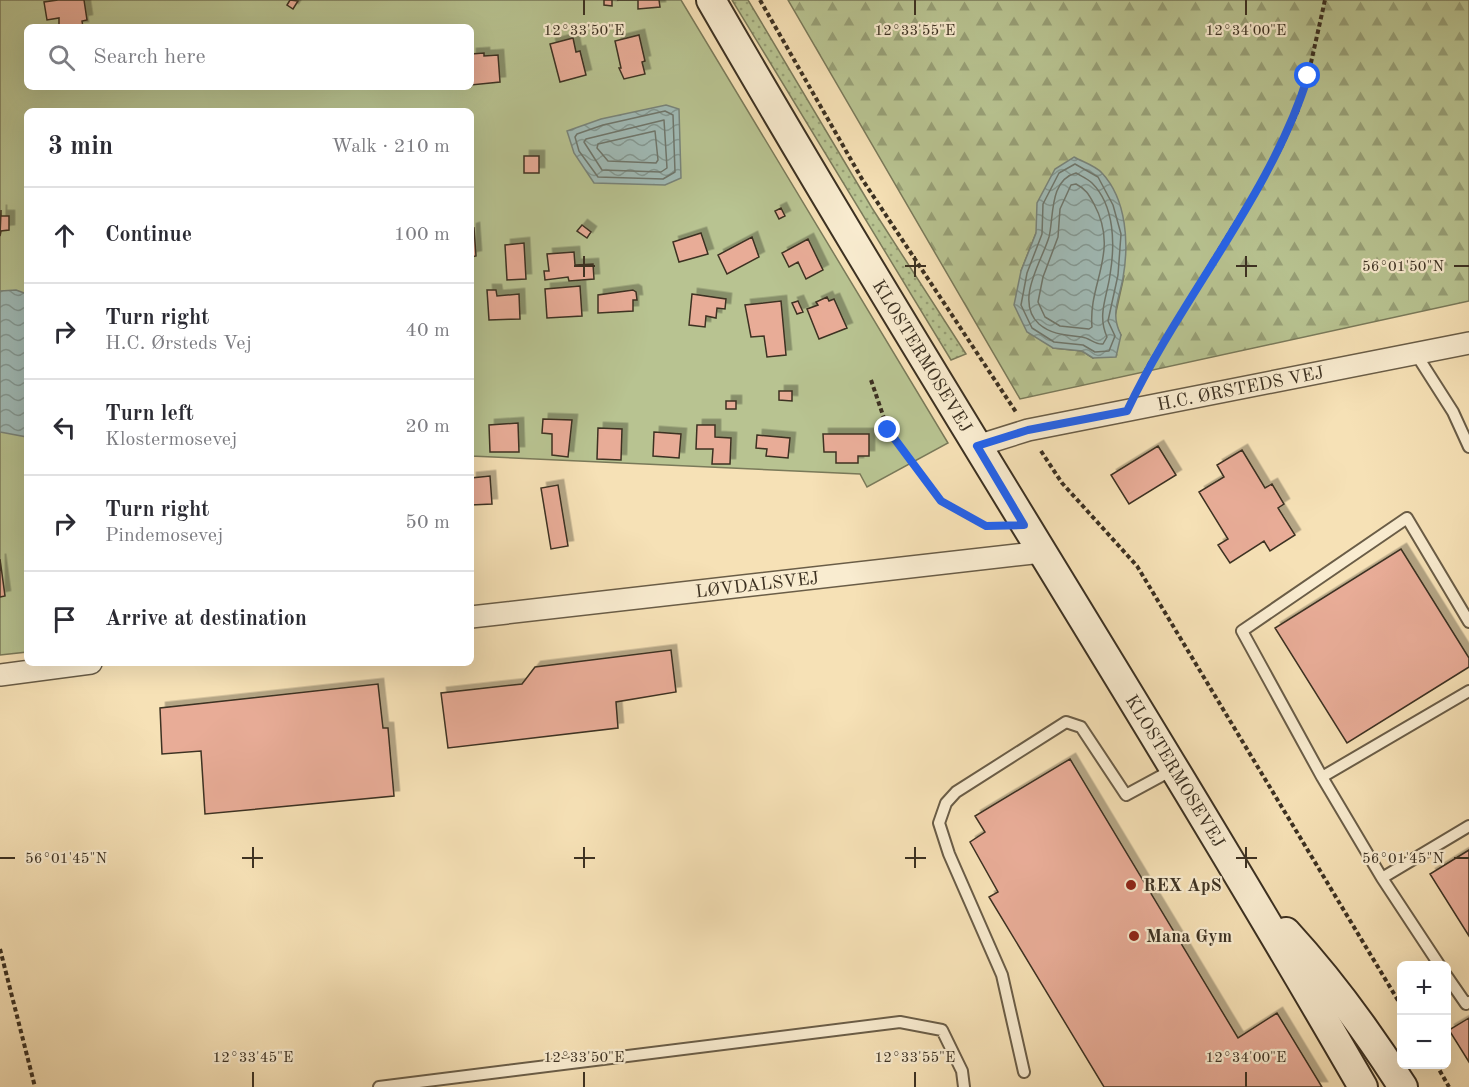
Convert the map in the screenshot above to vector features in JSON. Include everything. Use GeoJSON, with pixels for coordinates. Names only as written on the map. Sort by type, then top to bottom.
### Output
{"type":"FeatureCollection","features":[{"type":"Feature","properties":{"kind":"main road","name":"KLOSTERMOSEVEJ"},"geometry":{"type":"LineString","coordinates":[[711,0],[1024,525],[1250,894],[1363,1087]]}},
{"type":"Feature","properties":{"kind":"main road","name":"KLOSTERMOSEVEJ"},"geometry":{"type":"LineString","coordinates":[[1250,894],[1323,972],[1364,1025],[1403,1087]]}},
{"type":"Feature","properties":{"kind":"main road"},"geometry":{"type":"LineString","coordinates":[[1307,991],[1333,1020],[1376,1087]]}},
{"type":"Feature","properties":{"kind":"street","name":"H.C. ØRSTEDS VEJ"},"geometry":{"type":"LineString","coordinates":[[977,446],[1028,430],[1469,344]]}},
{"type":"Feature","properties":{"kind":"street","name":"LØVDALSVEJ"},"geometry":{"type":"LineString","coordinates":[[474,617],[1042,552]]}},
{"type":"Feature","properties":{"kind":"street"},"geometry":{"type":"LineString","coordinates":[[0,675],[68,666]]}},
{"type":"Feature","properties":{"kind":"lane"},"geometry":{"type":"LineString","coordinates":[[1416,354],[1453,411],[1469,447]]}},
{"type":"Feature","properties":{"kind":"lane"},"geometry":{"type":"LineString","coordinates":[[1437,961],[1382,878],[1322,777],[1242,631],[1407,518],[1469,622]]}},
{"type":"Feature","properties":{"kind":"lane"},"geometry":{"type":"LineString","coordinates":[[1322,777],[1469,691]]}},
{"type":"Feature","properties":{"kind":"lane"},"geometry":{"type":"LineString","coordinates":[[1024,1072],[1002,975],[949,854],[939,823],[946,803],[956,792],[1066,722],[1081,727],[1126,795],[1174,768]]}},
{"type":"Feature","properties":{"kind":"lane"},"geometry":{"type":"LineString","coordinates":[[1382,878],[1469,826]]}},
{"type":"Feature","properties":{"kind":"lane"},"geometry":{"type":"LineString","coordinates":[[1451,982],[1466,1004],[1469,1002]]}},
{"type":"Feature","properties":{"kind":"lane"},"geometry":{"type":"LineString","coordinates":[[379,1087],[900,1022],[942,1030],[962,1071],[964,1087]]}},
{"type":"Feature","properties":{"kind":"path"},"geometry":{"type":"LineString","coordinates":[[760,0],[862,179],[1062,483],[1137,566],[1397,1000]]}},
{"type":"Feature","properties":{"kind":"path"},"geometry":{"type":"LineString","coordinates":[[1127,411],[1148,366],[1280,150],[1298,110],[1325,0]]}},
{"type":"Feature","properties":{"kind":"path"},"geometry":{"type":"LineString","coordinates":[[871,380],[888,430],[941,501],[986,526],[1024,525]]}},
{"type":"Feature","properties":{"kind":"path"},"geometry":{"type":"LineString","coordinates":[[0,949],[35,1087]]}},
{"type":"Feature","properties":{"kind":"path"},"geometry":{"type":"LineString","coordinates":[[1438,1069],[1449,1087]]}},
{"type":"Feature","properties":{"kind":"green space"},"geometry":{"type":"Polygon","coordinates":[[[0,0],[681,0],[948,443],[867,487],[860,474],[474,456],[474,108],[24,108],[24,652],[0,655],[0,0]]]}},
{"type":"Feature","properties":{"kind":"green space"},"geometry":{"type":"Polygon","coordinates":[[[732,0],[748,0],[872,208],[966,354],[951,360],[732,0]]]}},
{"type":"Feature","properties":{"kind":"green space"},"geometry":{"type":"Polygon","coordinates":[[[788,0],[1469,0],[1469,301],[1020,399],[788,0]],[[1036,233],[1021,271],[1053,348],[1082,351],[1093,358],[1121,335],[1114,321],[1124,276],[1036,233]]]}},
{"type":"Feature","properties":{"kind":"water"},"geometry":{"type":"Polygon","coordinates":[[[666,105],[679,109],[681,178],[665,185],[594,183],[574,153],[567,131],[601,119],[666,105]]]}},
{"type":"Feature","properties":{"kind":"water"},"geometry":{"type":"Polygon","coordinates":[[[1074,157],[1093,166],[1110,184],[1117,196],[1124,223],[1125,265],[1116,314],[1121,335],[1116,357],[1093,358],[1082,351],[1053,348],[1027,332],[1014,305],[1021,271],[1036,233],[1037,203],[1055,169],[1074,157]]]}},
{"type":"Feature","properties":{"kind":"water"},"geometry":{"type":"Polygon","coordinates":[[[16,290],[24,293],[24,436],[0,432],[0,291],[16,290]]]}},
{"type":"Feature","properties":{"kind":"building"},"geometry":{"type":"Polygon","coordinates":[[[84,0],[87,20],[82,21],[82,24],[59,24],[59,18],[47,20],[44,2],[84,0]]]}},
{"type":"Feature","properties":{"kind":"building"},"geometry":{"type":"Polygon","coordinates":[[[290,0],[298,1],[293,9],[287,5],[290,0]]]}},
{"type":"Feature","properties":{"kind":"building"},"geometry":{"type":"Polygon","coordinates":[[[604,0],[612,0],[612,6],[604,5],[604,0]]]}},
{"type":"Feature","properties":{"kind":"building"},"geometry":{"type":"Polygon","coordinates":[[[638,0],[659,0],[660,7],[638,9],[638,0]]]}},
{"type":"Feature","properties":{"kind":"building"},"geometry":{"type":"Polygon","coordinates":[[[639,35],[645,61],[642,62],[645,74],[624,79],[619,68],[621,68],[615,41],[639,35]]]}},
{"type":"Feature","properties":{"kind":"building"},"geometry":{"type":"Polygon","coordinates":[[[573,38],[576,52],[580,51],[586,75],[560,82],[550,44],[573,38]]]}},
{"type":"Feature","properties":{"kind":"building"},"geometry":{"type":"Polygon","coordinates":[[[474,54],[498,55],[500,82],[474,85],[474,54]]]}},
{"type":"Feature","properties":{"kind":"building"},"geometry":{"type":"Polygon","coordinates":[[[524,156],[539,156],[539,173],[524,173],[524,156]]]}},
{"type":"Feature","properties":{"kind":"building"},"geometry":{"type":"Polygon","coordinates":[[[781,208],[785,216],[779,219],[775,211],[781,208]]]}},
{"type":"Feature","properties":{"kind":"building"},"geometry":{"type":"Polygon","coordinates":[[[1,210],[1,216],[9,216],[9,230],[1,231],[0,236],[1,210]]]}},
{"type":"Feature","properties":{"kind":"building"},"geometry":{"type":"Polygon","coordinates":[[[582,225],[591,232],[587,238],[577,231],[582,225]]]}},
{"type":"Feature","properties":{"kind":"building"},"geometry":{"type":"Polygon","coordinates":[[[474,228],[476,256],[474,256],[474,228]]]}},
{"type":"Feature","properties":{"kind":"building"},"geometry":{"type":"Polygon","coordinates":[[[701,233],[708,254],[679,262],[673,242],[701,233]]]}},
{"type":"Feature","properties":{"kind":"building"},"geometry":{"type":"Polygon","coordinates":[[[752,237],[759,257],[727,274],[718,255],[752,237]]]}},
{"type":"Feature","properties":{"kind":"building"},"geometry":{"type":"Polygon","coordinates":[[[808,239],[823,270],[806,279],[798,262],[789,267],[782,253],[808,239]]]}},
{"type":"Feature","properties":{"kind":"building"},"geometry":{"type":"Polygon","coordinates":[[[524,243],[526,279],[507,280],[505,245],[524,243]]]}},
{"type":"Feature","properties":{"kind":"building"},"geometry":{"type":"Polygon","coordinates":[[[574,252],[575,265],[593,264],[594,279],[569,281],[568,277],[545,280],[544,271],[549,271],[547,254],[574,252]]]}},
{"type":"Feature","properties":{"kind":"building"},"geometry":{"type":"Polygon","coordinates":[[[580,286],[582,316],[547,318],[545,289],[580,286]]]}},
{"type":"Feature","properties":{"kind":"building"},"geometry":{"type":"Polygon","coordinates":[[[487,290],[496,290],[497,296],[519,294],[520,319],[489,320],[487,290]]]}},
{"type":"Feature","properties":{"kind":"building"},"geometry":{"type":"Polygon","coordinates":[[[633,290],[636,292],[637,300],[633,300],[633,311],[598,313],[598,295],[633,290]]]}},
{"type":"Feature","properties":{"kind":"building"},"geometry":{"type":"Polygon","coordinates":[[[692,294],[726,299],[725,309],[717,308],[716,318],[706,316],[705,327],[689,325],[692,294]]]}},
{"type":"Feature","properties":{"kind":"building"},"geometry":{"type":"Polygon","coordinates":[[[827,297],[829,301],[834,299],[847,328],[819,339],[807,309],[818,305],[816,302],[827,297]]]}},
{"type":"Feature","properties":{"kind":"building"},"geometry":{"type":"Polygon","coordinates":[[[781,301],[786,355],[767,357],[764,336],[751,337],[745,305],[781,301]]]}},
{"type":"Feature","properties":{"kind":"building"},"geometry":{"type":"Polygon","coordinates":[[[798,301],[803,312],[797,314],[792,303],[798,301]]]}},
{"type":"Feature","properties":{"kind":"building"},"geometry":{"type":"Polygon","coordinates":[[[779,391],[792,391],[792,401],[779,400],[779,391]]]}},
{"type":"Feature","properties":{"kind":"building"},"geometry":{"type":"Polygon","coordinates":[[[726,401],[736,401],[736,409],[726,409],[726,401]]]}},
{"type":"Feature","properties":{"kind":"building"},"geometry":{"type":"Polygon","coordinates":[[[543,419],[572,420],[568,457],[552,455],[552,434],[542,433],[543,419]]]}},
{"type":"Feature","properties":{"kind":"building"},"geometry":{"type":"Polygon","coordinates":[[[518,423],[519,452],[490,452],[489,425],[518,423]]]}},
{"type":"Feature","properties":{"kind":"building"},"geometry":{"type":"Polygon","coordinates":[[[697,425],[715,425],[715,437],[731,438],[730,464],[712,464],[713,449],[696,449],[697,425]]]}},
{"type":"Feature","properties":{"kind":"building"},"geometry":{"type":"Polygon","coordinates":[[[598,428],[622,429],[621,460],[597,459],[598,428]]]}},
{"type":"Feature","properties":{"kind":"building"},"geometry":{"type":"Polygon","coordinates":[[[654,432],[681,434],[679,458],[653,456],[654,432]]]}},
{"type":"Feature","properties":{"kind":"building"},"geometry":{"type":"Polygon","coordinates":[[[823,434],[869,434],[869,456],[858,456],[858,463],[836,463],[836,452],[824,452],[823,434]]]}},
{"type":"Feature","properties":{"kind":"building"},"geometry":{"type":"Polygon","coordinates":[[[757,435],[790,438],[788,458],[766,456],[767,449],[756,448],[757,435]]]}},
{"type":"Feature","properties":{"kind":"building"},"geometry":{"type":"Polygon","coordinates":[[[1158,446],[1176,475],[1129,504],[1111,475],[1158,446]]]}},
{"type":"Feature","properties":{"kind":"building"},"geometry":{"type":"Polygon","coordinates":[[[1242,450],[1265,488],[1272,484],[1284,504],[1278,508],[1295,535],[1270,551],[1264,541],[1230,563],[1218,545],[1228,539],[1199,492],[1224,477],[1217,465],[1242,450]]]}},
{"type":"Feature","properties":{"kind":"building"},"geometry":{"type":"Polygon","coordinates":[[[490,476],[492,504],[474,505],[474,478],[490,476]]]}},
{"type":"Feature","properties":{"kind":"building"},"geometry":{"type":"Polygon","coordinates":[[[558,485],[568,546],[551,549],[541,488],[558,485]]]}},
{"type":"Feature","properties":{"kind":"building"},"geometry":{"type":"Polygon","coordinates":[[[1401,549],[1469,658],[1469,667],[1347,743],[1275,628],[1401,549]]]}},
{"type":"Feature","properties":{"kind":"building"},"geometry":{"type":"Polygon","coordinates":[[[0,559],[5,596],[0,597],[0,559]]]}},
{"type":"Feature","properties":{"kind":"building"},"geometry":{"type":"Polygon","coordinates":[[[671,650],[676,692],[616,702],[618,728],[448,748],[441,693],[522,684],[535,667],[671,650]]]}},
{"type":"Feature","properties":{"kind":"building"},"geometry":{"type":"Polygon","coordinates":[[[378,684],[383,728],[388,728],[394,796],[205,814],[201,751],[162,754],[160,708],[378,684]]]}},
{"type":"Feature","properties":{"kind":"building"},"geometry":{"type":"Polygon","coordinates":[[[1070,759],[1238,1038],[1277,1013],[1322,1087],[1104,1087],[989,897],[998,892],[970,842],[985,832],[975,816],[1070,759]]]}},
{"type":"Feature","properties":{"kind":"building"},"geometry":{"type":"Polygon","coordinates":[[[1469,850],[1469,936],[1430,874],[1469,850]]]}},
{"type":"Feature","properties":{"kind":"building"},"geometry":{"type":"Polygon","coordinates":[[[1469,1018],[1469,1062],[1451,1033],[1451,1029],[1469,1018]]]}},
{"type":"Feature","properties":{"kind":"place","name":"REX ApS"},"geometry":{"type":"Point","coordinates":[1131,885]}},
{"type":"Feature","properties":{"kind":"place","name":"Mana Gym"},"geometry":{"type":"Point","coordinates":[1134,936]}},
{"type":"Feature","properties":{"kind":"route"},"geometry":{"type":"LineString","coordinates":[[888,430],[941,501],[986,526],[1024,525],[977,446],[1028,430],[1127,411],[1148,366],[1280,150],[1298,110],[1308,76]]}}]}
